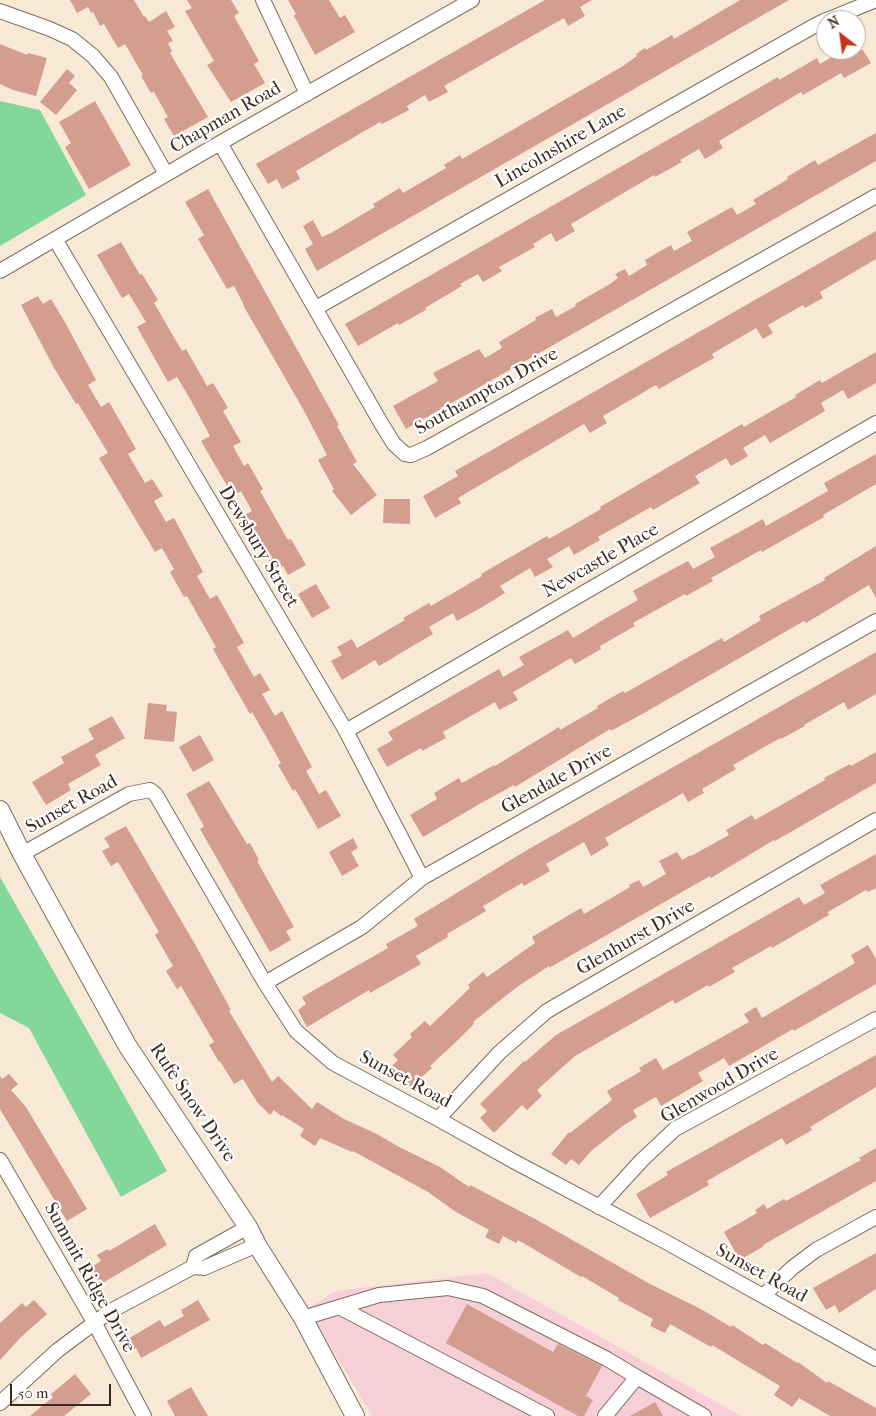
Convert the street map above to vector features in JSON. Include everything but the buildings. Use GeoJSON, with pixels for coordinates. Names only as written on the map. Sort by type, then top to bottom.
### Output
{"type":"FeatureCollection","features":[{"type":"Feature","properties":{"kind":"main road","name":"Rufe Snow Drive"},"geometry":{"type":"LineString","coordinates":[[0,810],[22,854],[127,1045],[248,1227],[257,1245],[303,1318],[355,1416]]}},
{"type":"Feature","properties":{"kind":"street"},"geometry":{"type":"LineString","coordinates":[[263,0],[308,94]]}},
{"type":"Feature","properties":{"kind":"street","name":"Chapman Road"},"geometry":{"type":"LineString","coordinates":[[0,271],[472,0]]}},
{"type":"Feature","properties":{"kind":"street","name":"Lincolnshire Lane"},"geometry":{"type":"LineString","coordinates":[[852,10],[876,0]]}},
{"type":"Feature","properties":{"kind":"street"},"geometry":{"type":"LineString","coordinates":[[0,10],[50,28],[72,40],[93,56],[112,77],[166,174]]}},
{"type":"Feature","properties":{"kind":"street","name":"Lincolnshire Lane"},"geometry":{"type":"LineString","coordinates":[[316,308],[816,25]]}},
{"type":"Feature","properties":{"kind":"street","name":"Southampton Drive"},"geometry":{"type":"LineString","coordinates":[[220,143],[394,444],[405,454],[411,455],[876,196]]}},
{"type":"Feature","properties":{"kind":"street","name":"Dewsbury Street"},"geometry":{"type":"LineString","coordinates":[[55,239],[346,731],[422,878]]}},
{"type":"Feature","properties":{"kind":"street","name":"Newcastle Place"},"geometry":{"type":"LineString","coordinates":[[346,731],[876,422]]}},
{"type":"Feature","properties":{"kind":"street","name":"Glendale Drive"},"geometry":{"type":"LineString","coordinates":[[265,983],[362,927],[422,878],[876,621]]}},
{"type":"Feature","properties":{"kind":"street","name":"Sunset Road"},"geometry":{"type":"LineString","coordinates":[[22,854],[129,794],[150,790],[156,795],[265,983],[296,1031],[333,1063],[666,1242],[876,1359]]}},
{"type":"Feature","properties":{"kind":"street","name":"Glenhurst Drive"},"geometry":{"type":"LineString","coordinates":[[438,1119],[499,1053],[547,1011],[876,820]]}},
{"type":"Feature","properties":{"kind":"street","name":"Glenwood Drive"},"geometry":{"type":"LineString","coordinates":[[599,1207],[642,1160],[675,1129],[876,1019]]}},
{"type":"Feature","properties":{"kind":"street","name":"Summit Ridge Drive"},"geometry":{"type":"LineString","coordinates":[[2,1166],[94,1322],[144,1416]]}},
{"type":"Feature","properties":{"kind":"street"},"geometry":{"type":"LineString","coordinates":[[763,1296],[792,1268],[816,1250],[876,1217]]}},
{"type":"Feature","properties":{"kind":"street"},"geometry":{"type":"LineString","coordinates":[[193,1267],[196,1256],[248,1227]]}},
{"type":"Feature","properties":{"kind":"street"},"geometry":{"type":"LineString","coordinates":[[0,1403],[58,1350],[109,1312],[193,1267],[204,1268],[257,1245]]}},
{"type":"Feature","properties":{"kind":"street"},"geometry":{"type":"LineString","coordinates":[[303,1318],[379,1295],[448,1288],[483,1296],[608,1359],[637,1378],[704,1416]]}},
{"type":"Feature","properties":{"kind":"street"},"geometry":{"type":"LineString","coordinates":[[340,1307],[547,1416]]}},
{"type":"Feature","properties":{"kind":"street"},"geometry":{"type":"LineString","coordinates":[[605,1416],[637,1378]]}},
{"type":"Feature","properties":{"kind":"shaded area"},"geometry":{"type":"Polygon","coordinates":[[[487,1273],[741,1416],[372,1416],[308,1308],[336,1291],[487,1273]]]}},
{"type":"Feature","properties":{"kind":"green space"},"geometry":{"type":"Polygon","coordinates":[[[0,101],[40,110],[86,195],[0,246],[0,101]]]}},
{"type":"Feature","properties":{"kind":"green space"},"geometry":{"type":"Polygon","coordinates":[[[0,877],[167,1171],[121,1197],[29,1028],[0,1013],[0,877]]]}}]}
